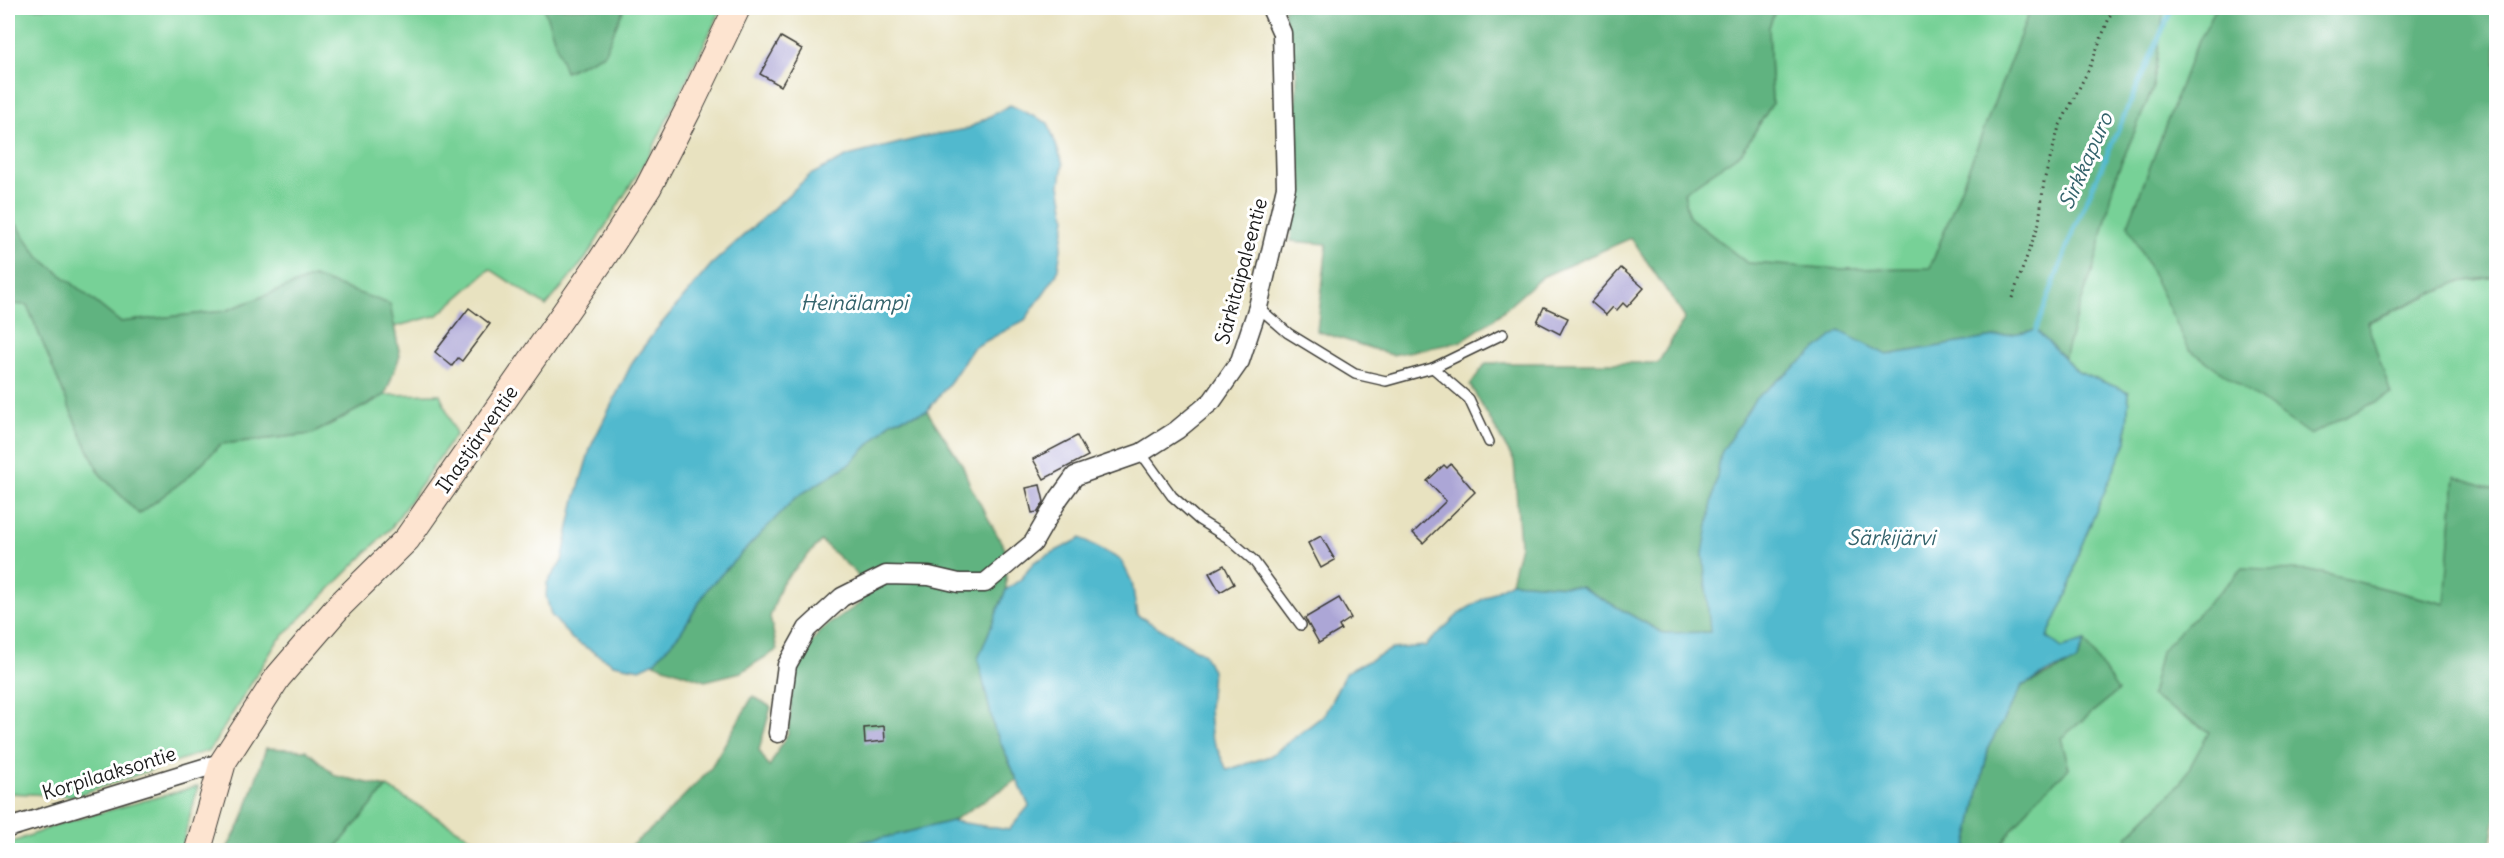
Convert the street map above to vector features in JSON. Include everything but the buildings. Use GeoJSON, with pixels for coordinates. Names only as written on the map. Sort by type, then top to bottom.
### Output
{"type":"FeatureCollection","features":[{"type":"Feature","properties":{"kind":"street","name":"Ihastjärventie"},"geometry":{"type":"LineString","coordinates":[[198,850],[223,762],[278,677],[340,605],[407,539],[600,262],[648,188],[736,8]]}},
{"type":"Feature","properties":{"kind":"street","name":"Särkitaipaleentie"},"geometry":{"type":"LineString","coordinates":[[778,733],[787,664],[807,629],[842,597],[886,575],[929,576],[959,583],[985,583],[1033,543],[1059,498],[1075,476],[1141,453],[1177,430],[1212,401],[1240,361],[1258,307],[1286,187],[1282,33],[1271,8]]}},
{"type":"Feature","properties":{"kind":"street","name":"Korpilaaksontie"},"geometry":{"type":"LineString","coordinates":[[8,828],[223,762]]}},
{"type":"Feature","properties":{"kind":"lane"},"geometry":{"type":"LineString","coordinates":[[1258,307],[1288,333],[1355,374],[1386,381],[1433,368],[1503,334]]}},
{"type":"Feature","properties":{"kind":"lane"},"geometry":{"type":"LineString","coordinates":[[1433,368],[1469,399],[1489,442]]}},
{"type":"Feature","properties":{"kind":"lane"},"geometry":{"type":"LineString","coordinates":[[1141,453],[1172,496],[1199,520],[1228,538],[1253,560],[1301,625]]}},
{"type":"Feature","properties":{"kind":"path"},"geometry":{"type":"LineString","coordinates":[[2012,298],[2039,223],[2044,181],[2059,127],[2089,69],[2113,8]]}},
{"type":"Feature","properties":{"kind":"green space"},"geometry":{"type":"Polygon","coordinates":[[[8,8],[544,8],[566,72],[604,54],[624,8],[722,8],[652,150],[586,258],[546,306],[490,269],[438,315],[394,327],[389,304],[313,277],[225,311],[120,322],[38,256],[8,212],[8,8]]]}},
{"type":"Feature","properties":{"kind":"green space"},"geometry":{"type":"Polygon","coordinates":[[[544,8],[624,8],[604,54],[565,72],[544,8]]]}},
{"type":"Feature","properties":{"kind":"green space"},"geometry":{"type":"Polygon","coordinates":[[[1283,8],[1776,8],[1769,27],[1772,104],[1742,152],[1684,192],[1689,217],[1747,263],[1839,269],[1930,268],[2031,8],[2164,8],[2153,88],[2117,173],[2095,263],[2064,358],[2036,330],[1886,355],[1703,553],[1711,632],[1663,633],[1581,587],[1511,582],[1520,545],[1514,461],[1470,385],[1486,363],[1658,363],[1685,318],[1631,238],[1542,277],[1494,319],[1460,342],[1392,355],[1317,331],[1327,244],[1291,241],[1297,75],[1283,8]]]}},
{"type":"Feature","properties":{"kind":"green space"},"geometry":{"type":"Polygon","coordinates":[[[1776,8],[2031,8],[1930,268],[1839,269],[1747,263],[1689,217],[1684,192],[1742,152],[1772,104],[1769,27],[1776,8]]]}},
{"type":"Feature","properties":{"kind":"green space"},"geometry":{"type":"Polygon","coordinates":[[[2164,8],[2216,8],[2192,55],[2367,323],[2458,282],[2496,277],[2496,490],[2455,476],[2446,604],[2314,571],[2151,696],[2210,732],[2181,783],[2127,837],[2132,850],[1997,850],[2034,801],[2069,768],[2061,738],[2118,691],[2047,637],[2069,590],[2079,551],[2126,441],[2129,392],[2078,372],[2064,358],[2095,263],[2117,173],[2153,88],[2164,8]]]}},
{"type":"Feature","properties":{"kind":"green space"},"geometry":{"type":"Polygon","coordinates":[[[2216,8],[2496,8],[2496,277],[2458,282],[2367,322],[2391,394],[2310,435],[2189,349],[2128,225],[2192,55],[2216,8]]]}},
{"type":"Feature","properties":{"kind":"green space"},"geometry":{"type":"Polygon","coordinates":[[[8,212],[38,256],[120,322],[225,311],[313,277],[390,304],[400,356],[385,395],[312,434],[221,444],[188,477],[139,514],[100,474],[77,426],[27,305],[8,304],[8,212]]]}},
{"type":"Feature","properties":{"kind":"green space"},"geometry":{"type":"Polygon","coordinates":[[[8,304],[27,304],[77,426],[100,474],[139,514],[188,477],[221,444],[312,434],[385,395],[440,394],[456,434],[391,528],[277,642],[210,750],[75,796],[8,793],[8,304]]]}},
{"type":"Feature","properties":{"kind":"green space"},"geometry":{"type":"Polygon","coordinates":[[[927,411],[962,464],[970,485],[1006,551],[1006,590],[978,659],[994,728],[1017,780],[952,821],[892,836],[819,850],[626,850],[657,824],[710,769],[753,696],[771,707],[759,750],[769,767],[788,733],[795,663],[822,629],[862,602],[857,574],[821,541],[782,583],[770,617],[777,650],[741,672],[705,681],[653,663],[681,632],[708,588],[795,498],[851,463],[892,421],[927,411]]]}},
{"type":"Feature","properties":{"kind":"green space"},"geometry":{"type":"Polygon","coordinates":[[[2455,476],[2496,490],[2496,817],[2490,850],[2132,850],[2127,837],[2181,783],[2209,732],[2151,696],[2161,651],[2243,568],[2314,571],[2445,604],[2455,476]]]}},
{"type":"Feature","properties":{"kind":"green space"},"geometry":{"type":"Polygon","coordinates":[[[2085,641],[2118,691],[2061,738],[2069,768],[2034,801],[1997,850],[1966,850],[1989,746],[2022,686],[2076,662],[2085,641]]]}},
{"type":"Feature","properties":{"kind":"green space"},"geometry":{"type":"Polygon","coordinates":[[[266,748],[306,750],[336,776],[387,787],[334,850],[226,850],[243,819],[266,748]]]}},
{"type":"Feature","properties":{"kind":"green space"},"geometry":{"type":"Polygon","coordinates":[[[198,786],[181,850],[8,850],[8,844],[59,824],[198,786]]]}},
{"type":"Feature","properties":{"kind":"green space"},"geometry":{"type":"Polygon","coordinates":[[[387,787],[491,850],[334,850],[387,787]]]}},
{"type":"Feature","properties":{"kind":"water","name":"Heinälampi"},"geometry":{"type":"Polygon","coordinates":[[[1010,105],[1048,123],[1063,164],[1060,185],[1066,218],[1057,274],[1025,320],[973,348],[927,411],[892,421],[851,463],[795,498],[708,588],[681,632],[653,663],[640,669],[613,664],[572,639],[551,615],[546,596],[547,583],[562,561],[574,503],[591,446],[633,361],[656,330],[711,265],[810,175],[848,156],[927,136],[967,129],[1010,105]]]}},
{"type":"Feature","properties":{"kind":"water","name":"Särkijärvi"},"geometry":{"type":"Polygon","coordinates":[[[2036,330],[2078,372],[2129,392],[2126,442],[2079,551],[2069,590],[2047,637],[2062,648],[2085,641],[2076,662],[2048,672],[2022,686],[1989,746],[1966,850],[819,850],[892,836],[952,821],[1009,830],[1029,806],[994,728],[978,659],[1006,590],[1022,578],[1034,562],[1081,538],[1121,560],[1132,582],[1137,615],[1204,654],[1212,671],[1209,709],[1211,735],[1227,770],[1270,756],[1324,715],[1346,672],[1392,649],[1425,646],[1461,612],[1511,582],[1581,587],[1663,633],[1710,632],[1703,553],[1721,453],[1755,399],[1839,331],[1887,355],[2036,330]]]}},
{"type":"Feature","properties":{"kind":"waterway","name":"Sirkkapuro"},"geometry":{"type":"LineString","coordinates":[[2036,330],[2074,229],[2172,8]]}}]}
